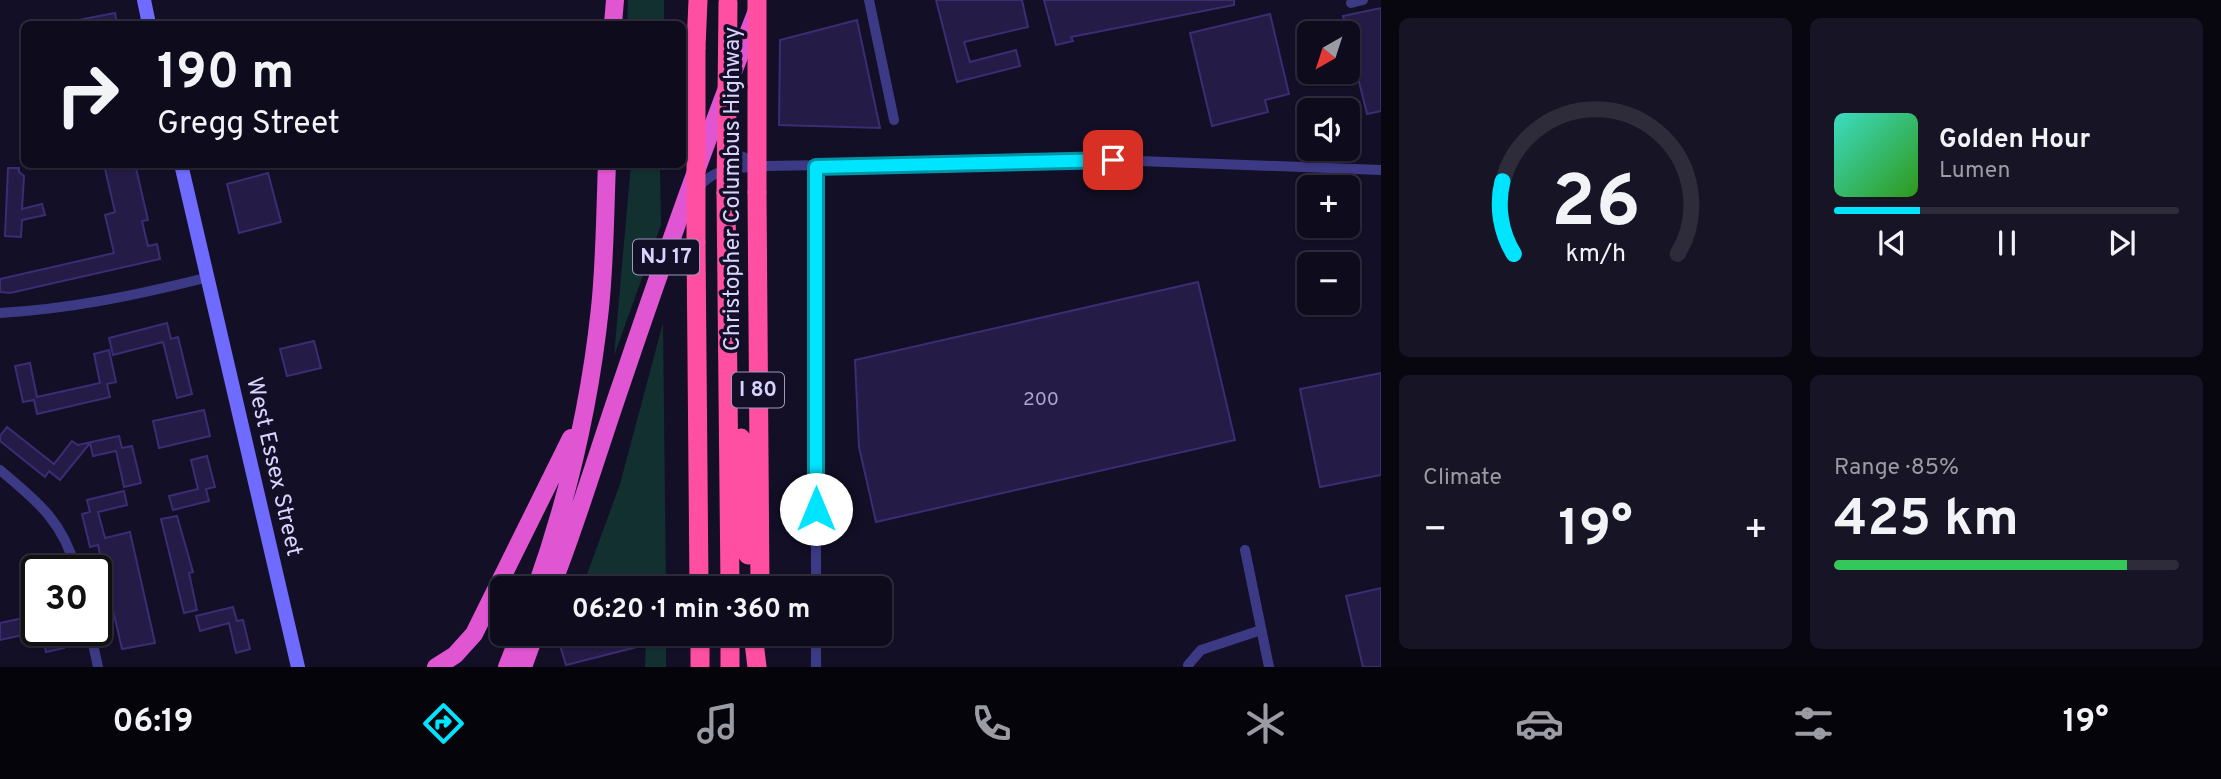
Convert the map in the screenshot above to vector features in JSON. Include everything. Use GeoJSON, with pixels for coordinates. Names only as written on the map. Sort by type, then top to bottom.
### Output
{"type":"FeatureCollection","features":[{"type":"Feature","properties":{"kind":"highway"},"geometry":{"type":"LineString","coordinates":[[613,21],[615,0]]}},
{"type":"Feature","properties":{"kind":"highway","name":"Christopher Columbus Highway"},"geometry":{"type":"LineString","coordinates":[[698,0],[696,242],[699,576]]}},
{"type":"Feature","properties":{"kind":"highway","name":"Christopher Columbus Highway"},"geometry":{"type":"LineString","coordinates":[[759,0],[757,192],[760,576]]}},
{"type":"Feature","properties":{"kind":"highway","name":"NJ 17"},"geometry":{"type":"LineString","coordinates":[[556,576],[579,517],[614,405],[715,116],[759,0]]}},
{"type":"Feature","properties":{"kind":"highway","name":"Christopher Columbus Highway"},"geometry":{"type":"LineString","coordinates":[[728,2],[726,193],[730,576]]}},
{"type":"Feature","properties":{"kind":"highway","name":"NJ 17"},"geometry":{"type":"LineString","coordinates":[[540,576],[550,548],[585,410],[600,306],[607,168]]}},
{"type":"Feature","properties":{"kind":"highway"},"geometry":{"type":"LineString","coordinates":[[729,383],[741,427],[748,576]]}},
{"type":"Feature","properties":{"kind":"highway"},"geometry":{"type":"LineString","coordinates":[[436,667],[455,655],[474,634],[585,410]]}},
{"type":"Feature","properties":{"kind":"highway"},"geometry":{"type":"LineString","coordinates":[[507,667],[515,646]]}},
{"type":"Feature","properties":{"kind":"highway"},"geometry":{"type":"LineString","coordinates":[[523,667],[531,646]]}},
{"type":"Feature","properties":{"kind":"highway"},"geometry":{"type":"LineString","coordinates":[[700,646],[700,667]]}},
{"type":"Feature","properties":{"kind":"highway"},"geometry":{"type":"LineString","coordinates":[[730,646],[730,667]]}},
{"type":"Feature","properties":{"kind":"highway"},"geometry":{"type":"LineString","coordinates":[[755,646],[759,667]]}},
{"type":"Feature","properties":{"kind":"highway"},"geometry":{"type":"LineString","coordinates":[[759,667],[760,646]]}},
{"type":"Feature","properties":{"kind":"main road"},"geometry":{"type":"LineString","coordinates":[[144,0],[148,21]]}},
{"type":"Feature","properties":{"kind":"main road","name":"West Essex Street"},"geometry":{"type":"LineString","coordinates":[[182,168],[205,278],[298,667]]}},
{"type":"Feature","properties":{"kind":"street"},"geometry":{"type":"LineString","coordinates":[[869,0],[894,120]]}},
{"type":"Feature","properties":{"kind":"street"},"geometry":{"type":"LineString","coordinates":[[1351,3],[1363,0]]}},
{"type":"Feature","properties":{"kind":"street"},"geometry":{"type":"LineString","coordinates":[[715,116],[722,137],[735,155],[765,166]]}},
{"type":"Feature","properties":{"kind":"street"},"geometry":{"type":"LineString","coordinates":[[684,205],[705,180],[722,169],[765,166],[1113,160],[1381,170]]}},
{"type":"Feature","properties":{"kind":"street"},"geometry":{"type":"LineString","coordinates":[[816,167],[816,576]]}},
{"type":"Feature","properties":{"kind":"street"},"geometry":{"type":"LineString","coordinates":[[0,313],[88,304],[205,278]]}},
{"type":"Feature","properties":{"kind":"street"},"geometry":{"type":"LineString","coordinates":[[0,470],[52,517],[72,555]]}},
{"type":"Feature","properties":{"kind":"street"},"geometry":{"type":"LineString","coordinates":[[1245,550],[1269,667]]}},
{"type":"Feature","properties":{"kind":"street"},"geometry":{"type":"LineString","coordinates":[[1188,666],[1201,650],[1261,630]]}},
{"type":"Feature","properties":{"kind":"street"},"geometry":{"type":"LineString","coordinates":[[93,646],[98,667]]}},
{"type":"Feature","properties":{"kind":"street"},"geometry":{"type":"LineString","coordinates":[[816,646],[816,667]]}},
{"type":"Feature","properties":{"kind":"green space"},"geometry":{"type":"Polygon","coordinates":[[[628,0],[664,0],[664,21],[627,21],[628,0]]]}},
{"type":"Feature","properties":{"kind":"green space"},"geometry":{"type":"Polygon","coordinates":[[[631,168],[660,168],[661,225],[614,356],[631,168]]]}},
{"type":"Feature","properties":{"kind":"green space"},"geometry":{"type":"Polygon","coordinates":[[[663,323],[666,576],[586,576],[620,484],[663,323]]]}},
{"type":"Feature","properties":{"kind":"green space"},"geometry":{"type":"Polygon","coordinates":[[[646,646],[666,646],[666,667],[645,667],[646,646]]]}},
{"type":"Feature","properties":{"kind":"building"},"geometry":{"type":"Polygon","coordinates":[[[936,0],[1022,0],[1028,27],[964,42],[970,62],[1016,50],[1020,66],[957,82],[936,0]]]}},
{"type":"Feature","properties":{"kind":"building"},"geometry":{"type":"Polygon","coordinates":[[[1044,0],[1234,0],[1234,5],[1071,37],[1073,41],[1056,45],[1044,0]]]}},
{"type":"Feature","properties":{"kind":"building"},"geometry":{"type":"Polygon","coordinates":[[[1381,8],[1381,111],[1367,114],[1360,84],[1360,21],[1344,21],[1343,16],[1381,8]]]}},
{"type":"Feature","properties":{"kind":"building"},"geometry":{"type":"Polygon","coordinates":[[[115,13],[116,21],[78,21],[115,13]]]}},
{"type":"Feature","properties":{"kind":"building"},"geometry":{"type":"Polygon","coordinates":[[[1270,14],[1289,94],[1265,100],[1268,112],[1212,126],[1190,33],[1270,14]]]}},
{"type":"Feature","properties":{"kind":"building"},"geometry":{"type":"Polygon","coordinates":[[[857,20],[880,128],[779,125],[780,40],[857,20]]]}},
{"type":"Feature","properties":{"kind":"building"},"geometry":{"type":"Polygon","coordinates":[[[8,168],[19,168],[19,172],[24,176],[22,209],[42,204],[45,215],[22,220],[21,237],[5,236],[8,168]]]}},
{"type":"Feature","properties":{"kind":"building"},"geometry":{"type":"Polygon","coordinates":[[[136,168],[148,220],[142,221],[148,246],[157,244],[160,259],[10,293],[0,292],[0,279],[114,253],[105,215],[115,212],[105,169],[136,168]]]}},
{"type":"Feature","properties":{"kind":"building"},"geometry":{"type":"Polygon","coordinates":[[[268,173],[281,222],[239,233],[227,184],[268,173]]]}},
{"type":"Feature","properties":{"kind":"building"},"geometry":{"type":"Polygon","coordinates":[[[1198,282],[1235,440],[876,522],[859,447],[855,360],[1198,282]]]}},
{"type":"Feature","properties":{"kind":"building"},"geometry":{"type":"Polygon","coordinates":[[[167,323],[171,339],[178,337],[192,394],[177,398],[163,342],[113,355],[109,338],[167,323]]]}},
{"type":"Feature","properties":{"kind":"building"},"geometry":{"type":"Polygon","coordinates":[[[314,341],[321,368],[287,376],[280,349],[314,341]]]}},
{"type":"Feature","properties":{"kind":"building"},"geometry":{"type":"Polygon","coordinates":[[[109,350],[116,382],[107,384],[110,397],[37,414],[34,400],[23,402],[15,366],[30,363],[37,397],[100,383],[94,354],[109,350]]]}},
{"type":"Feature","properties":{"kind":"building"},"geometry":{"type":"Polygon","coordinates":[[[1381,373],[1381,475],[1320,487],[1300,389],[1381,373]]]}},
{"type":"Feature","properties":{"kind":"building"},"geometry":{"type":"Polygon","coordinates":[[[204,410],[210,436],[159,448],[153,421],[204,410]]]}},
{"type":"Feature","properties":{"kind":"building"},"geometry":{"type":"Polygon","coordinates":[[[7,427],[54,464],[72,441],[78,445],[119,436],[122,448],[132,446],[141,483],[124,487],[116,451],[93,456],[90,443],[60,480],[49,471],[45,477],[0,441],[0,436],[7,427]]]}},
{"type":"Feature","properties":{"kind":"building"},"geometry":{"type":"Polygon","coordinates":[[[207,456],[215,487],[206,489],[209,501],[173,510],[169,496],[198,489],[191,460],[207,456]]]}},
{"type":"Feature","properties":{"kind":"building"},"geometry":{"type":"Polygon","coordinates":[[[124,491],[127,505],[98,512],[105,538],[130,532],[155,643],[122,649],[112,606],[112,555],[100,555],[98,545],[90,547],[82,514],[90,512],[87,500],[124,491]]]}},
{"type":"Feature","properties":{"kind":"building"},"geometry":{"type":"Polygon","coordinates":[[[177,516],[193,572],[189,573],[197,610],[184,613],[161,519],[177,516]]]}},
{"type":"Feature","properties":{"kind":"building"},"geometry":{"type":"Polygon","coordinates":[[[1381,588],[1381,667],[1363,667],[1346,596],[1381,588]]]}},
{"type":"Feature","properties":{"kind":"building"},"geometry":{"type":"Polygon","coordinates":[[[233,607],[237,621],[243,620],[250,649],[236,653],[229,623],[200,631],[196,616],[233,607]]]}},
{"type":"Feature","properties":{"kind":"building"},"geometry":{"type":"Polygon","coordinates":[[[21,618],[21,635],[0,640],[0,623],[21,618]]]}},
{"type":"Feature","properties":{"kind":"building"},"geometry":{"type":"Polygon","coordinates":[[[45,646],[64,646],[64,648],[46,652],[45,646]]]}},
{"type":"Feature","properties":{"kind":"building"},"geometry":{"type":"Polygon","coordinates":[[[560,646],[641,646],[566,665],[560,646]]]}},
{"type":"Feature","properties":{"kind":"route"},"geometry":{"type":"LineString","coordinates":[[816,509],[816,167],[1113,160]]}}]}
